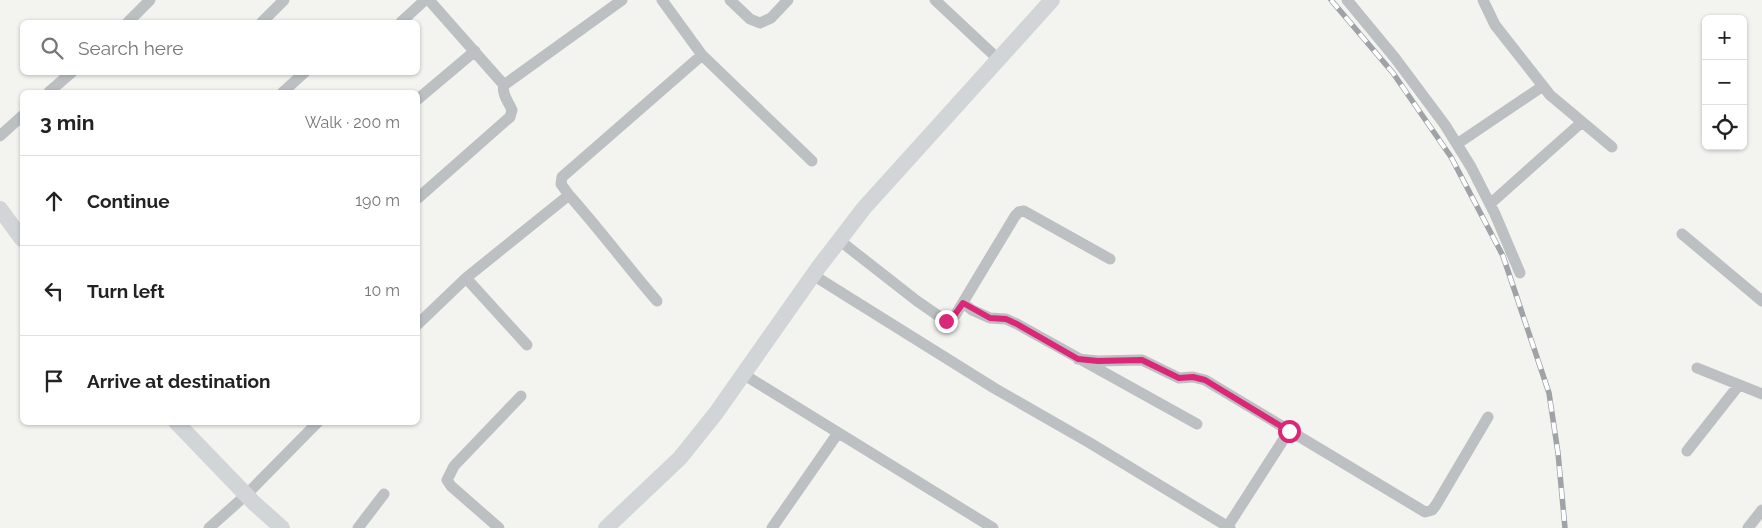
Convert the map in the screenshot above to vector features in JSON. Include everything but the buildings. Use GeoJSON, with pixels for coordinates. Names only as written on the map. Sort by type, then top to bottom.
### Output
{"type":"FeatureCollection","features":[{"type":"Feature","properties":{"kind":"main road"},"geometry":{"type":"LineString","coordinates":[[606,528],[680,458],[716,413],[813,275],[864,208],[1052,0]]}},
{"type":"Feature","properties":{"kind":"main road"},"geometry":{"type":"LineString","coordinates":[[0,209],[20,236]]}},
{"type":"Feature","properties":{"kind":"main road"},"geometry":{"type":"LineString","coordinates":[[179,425],[246,495],[282,528]]}},
{"type":"Feature","properties":{"kind":"street"},"geometry":{"type":"LineString","coordinates":[[130,20],[150,0]]}},
{"type":"Feature","properties":{"kind":"street"},"geometry":{"type":"LineString","coordinates":[[264,20],[284,0]]}},
{"type":"Feature","properties":{"kind":"street"},"geometry":{"type":"LineString","coordinates":[[403,20],[425,0]]}},
{"type":"Feature","properties":{"kind":"street"},"geometry":{"type":"LineString","coordinates":[[429,0],[504,85]]}},
{"type":"Feature","properties":{"kind":"street"},"geometry":{"type":"LineString","coordinates":[[420,196],[510,117],[512,110],[502,89],[504,85],[622,0]]}},
{"type":"Feature","properties":{"kind":"street"},"geometry":{"type":"LineString","coordinates":[[662,0],[702,55],[812,162]]}},
{"type":"Feature","properties":{"kind":"street"},"geometry":{"type":"LineString","coordinates":[[730,0],[750,19],[760,23],[771,18],[788,0]]}},
{"type":"Feature","properties":{"kind":"street"},"geometry":{"type":"LineString","coordinates":[[935,0],[998,59]]}},
{"type":"Feature","properties":{"kind":"street"},"geometry":{"type":"LineString","coordinates":[[1347,0],[1395,58],[1445,124],[1490,204],[1520,273]]}},
{"type":"Feature","properties":{"kind":"street"},"geometry":{"type":"LineString","coordinates":[[1483,0],[1495,25],[1550,94],[1612,147]]}},
{"type":"Feature","properties":{"kind":"street"},"geometry":{"type":"LineString","coordinates":[[420,97],[474,51]]}},
{"type":"Feature","properties":{"kind":"street"},"geometry":{"type":"LineString","coordinates":[[657,301],[569,195],[561,184],[562,177],[702,55]]}},
{"type":"Feature","properties":{"kind":"street"},"geometry":{"type":"LineString","coordinates":[[51,90],[69,75]]}},
{"type":"Feature","properties":{"kind":"street"},"geometry":{"type":"LineString","coordinates":[[285,90],[301,75]]}},
{"type":"Feature","properties":{"kind":"street"},"geometry":{"type":"LineString","coordinates":[[1457,144],[1543,86]]}},
{"type":"Feature","properties":{"kind":"street"},"geometry":{"type":"LineString","coordinates":[[0,136],[20,118]]}},
{"type":"Feature","properties":{"kind":"street"},"geometry":{"type":"LineString","coordinates":[[1490,204],[1582,122]]}},
{"type":"Feature","properties":{"kind":"street"},"geometry":{"type":"LineString","coordinates":[[420,322],[466,278],[569,195]]}},
{"type":"Feature","properties":{"kind":"street"},"geometry":{"type":"LineString","coordinates":[[839,240],[917,301],[946,321],[951,320],[963,303],[1014,216],[1019,212],[1024,211],[1110,259]]}},
{"type":"Feature","properties":{"kind":"street"},"geometry":{"type":"LineString","coordinates":[[1682,234],[1762,302]]}},
{"type":"Feature","properties":{"kind":"street"},"geometry":{"type":"LineString","coordinates":[[813,275],[994,388],[1090,443],[1229,527],[1289,431]]}},
{"type":"Feature","properties":{"kind":"street"},"geometry":{"type":"LineString","coordinates":[[466,278],[527,345]]}},
{"type":"Feature","properties":{"kind":"street"},"geometry":{"type":"LineString","coordinates":[[963,303],[990,318],[1006,319],[1017,324],[1197,424]]}},
{"type":"Feature","properties":{"kind":"street"},"geometry":{"type":"LineString","coordinates":[[1078,359],[1098,361],[1142,360],[1179,378],[1199,378],[1425,512],[1432,510],[1436,505],[1488,418]]}},
{"type":"Feature","properties":{"kind":"street"},"geometry":{"type":"LineString","coordinates":[[1697,368],[1762,394]]}},
{"type":"Feature","properties":{"kind":"street"},"geometry":{"type":"LineString","coordinates":[[743,374],[993,528]]}},
{"type":"Feature","properties":{"kind":"street"},"geometry":{"type":"LineString","coordinates":[[1687,451],[1739,385]]}},
{"type":"Feature","properties":{"kind":"street"},"geometry":{"type":"LineString","coordinates":[[499,528],[450,486],[448,480],[454,466],[520,396]]}},
{"type":"Feature","properties":{"kind":"street"},"geometry":{"type":"LineString","coordinates":[[208,528],[246,495],[315,425]]}},
{"type":"Feature","properties":{"kind":"street"},"geometry":{"type":"LineString","coordinates":[[772,528],[838,433]]}},
{"type":"Feature","properties":{"kind":"street"},"geometry":{"type":"LineString","coordinates":[[358,528],[384,494]]}},
{"type":"Feature","properties":{"kind":"street"},"geometry":{"type":"LineString","coordinates":[[1748,528],[1762,510]]}},
{"type":"Feature","properties":{"kind":"railway"},"geometry":{"type":"LineString","coordinates":[[1331,0],[1393,73],[1451,157],[1503,256],[1549,393],[1558,453],[1565,528]]}},
{"type":"Feature","properties":{"kind":"route"},"geometry":{"type":"LineString","coordinates":[[946,321],[951,320],[963,303],[972,310],[990,318],[996,320],[1006,319],[1017,324],[1078,359],[1098,361],[1142,360],[1179,378],[1199,378],[1289,431]]}}]}
